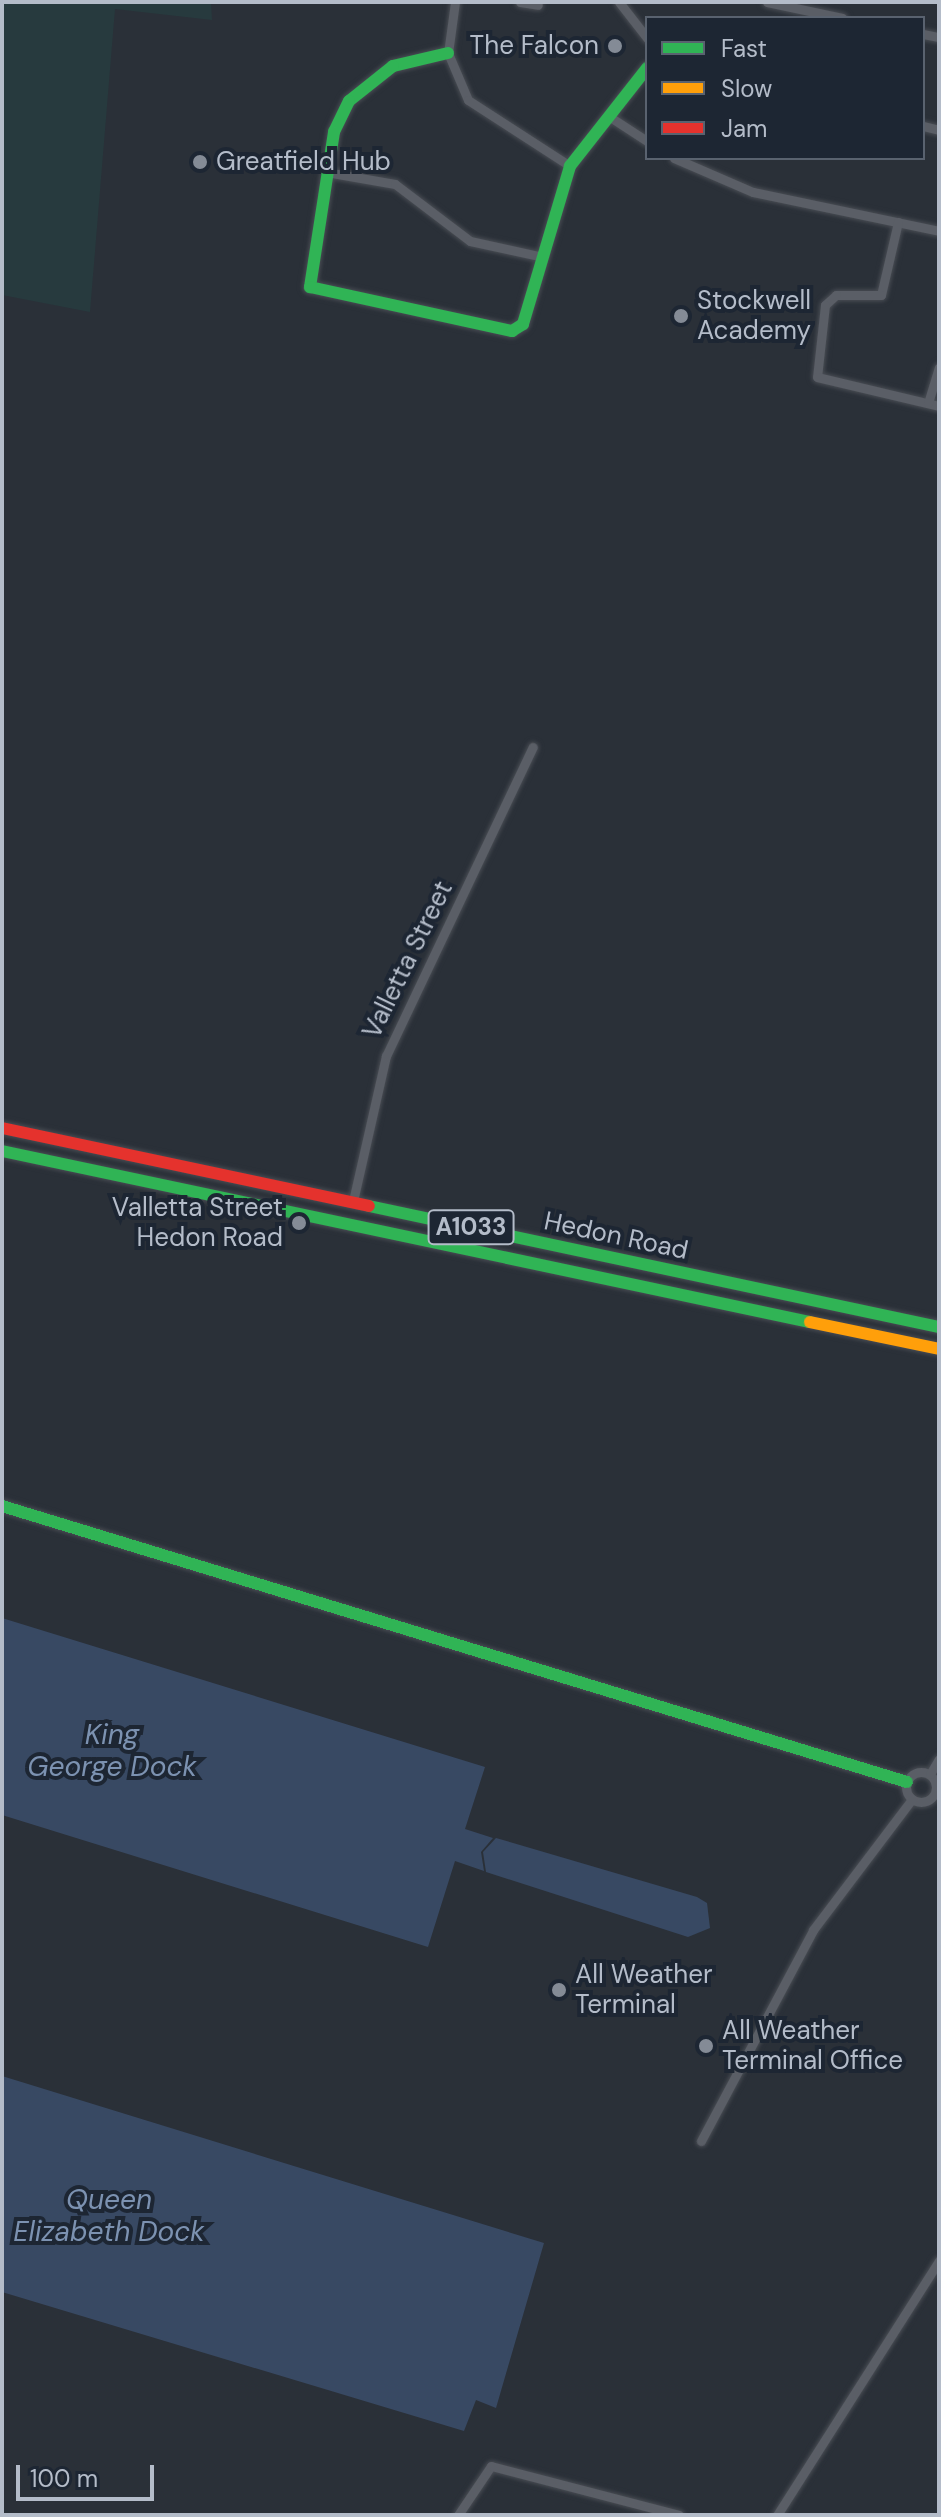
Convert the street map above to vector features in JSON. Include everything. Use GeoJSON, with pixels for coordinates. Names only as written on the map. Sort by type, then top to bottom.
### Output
{"type":"FeatureCollection","features":[{"type":"Feature","properties":{"kind":"main road"},"geometry":{"type":"LineString","coordinates":[[448,53],[393,66],[354,95],[334,132],[307,271],[310,287],[323,293],[512,331],[523,324],[539,256],[570,166],[645,71]]}},
{"type":"Feature","properties":{"kind":"main road","name":"Hedon Road"},"geometry":{"type":"LineString","coordinates":[[2,1128],[939,1327]]}},
{"type":"Feature","properties":{"kind":"main road","name":"Hedon Road"},"geometry":{"type":"LineString","coordinates":[[2,1151],[939,1349]]}},
{"type":"Feature","properties":{"kind":"main road"},"geometry":{"type":"LineString","coordinates":[[2,1506],[907,1782]]}},
{"type":"Feature","properties":{"kind":"street"},"geometry":{"type":"LineString","coordinates":[[455,2],[448,53],[468,100],[570,166]]}},
{"type":"Feature","properties":{"kind":"street"},"geometry":{"type":"LineString","coordinates":[[520,2],[538,5]]}},
{"type":"Feature","properties":{"kind":"street"},"geometry":{"type":"LineString","coordinates":[[619,2],[645,35]]}},
{"type":"Feature","properties":{"kind":"street"},"geometry":{"type":"LineString","coordinates":[[767,2],[833,16]]}},
{"type":"Feature","properties":{"kind":"street"},"geometry":{"type":"LineString","coordinates":[[610,117],[645,140]]}},
{"type":"Feature","properties":{"kind":"street"},"geometry":{"type":"LineString","coordinates":[[679,160],[753,192],[939,231]]}},
{"type":"Feature","properties":{"kind":"street"},"geometry":{"type":"LineString","coordinates":[[326,172],[395,184],[470,241],[539,256]]}},
{"type":"Feature","properties":{"kind":"street"},"geometry":{"type":"LineString","coordinates":[[898,222],[881,295],[836,295],[825,305],[814,363],[824,382],[939,406]]}},
{"type":"Feature","properties":{"kind":"street"},"geometry":{"type":"LineString","coordinates":[[928,403],[939,368]]}},
{"type":"Feature","properties":{"kind":"street","name":"Valletta Street"},"geometry":{"type":"LineString","coordinates":[[353,1201],[386,1056],[533,747]]}},
{"type":"Feature","properties":{"kind":"street"},"geometry":{"type":"LineString","coordinates":[[930,1774],[939,1759]]}},
{"type":"Feature","properties":{"kind":"street"},"geometry":{"type":"LineString","coordinates":[[912,1799],[907,1782],[916,1772],[930,1774]]}},
{"type":"Feature","properties":{"kind":"street"},"geometry":{"type":"LineString","coordinates":[[912,1799],[925,1801],[937,1793],[930,1774]]}},
{"type":"Feature","properties":{"kind":"street"},"geometry":{"type":"LineString","coordinates":[[701,2141],[813,1930],[912,1799]]}},
{"type":"Feature","properties":{"kind":"street"},"geometry":{"type":"LineString","coordinates":[[777,2515],[939,2261]]}},
{"type":"Feature","properties":{"kind":"street"},"geometry":{"type":"LineString","coordinates":[[458,2515],[491,2466],[679,2515]]}},
{"type":"Feature","properties":{"kind":"green space"},"geometry":{"type":"Polygon","coordinates":[[[2,2],[211,2],[212,20],[115,9],[90,312],[2,295],[2,2]]]}},
{"type":"Feature","properties":{"kind":"water","name":"King George Dock"},"geometry":{"type":"Polygon","coordinates":[[[2,1618],[485,1767],[465,1829],[493,1838],[481,1852],[484,1871],[455,1861],[428,1947],[2,1815],[2,1618]]]}},
{"type":"Feature","properties":{"kind":"water"},"geometry":{"type":"Polygon","coordinates":[[[496,1838],[697,1897],[707,1903],[710,1928],[688,1937],[486,1872],[483,1852],[496,1838]]]}},
{"type":"Feature","properties":{"kind":"water","name":"Queen Elizabeth Dock"},"geometry":{"type":"Polygon","coordinates":[[[2,2076],[544,2243],[496,2408],[476,2400],[464,2431],[2,2292],[2,2076]]]}},
{"type":"Feature","properties":{"kind":"traffic: fast"},"geometry":{"type":"LineString","coordinates":[[448,53],[393,66],[349,101],[334,132],[310,287],[512,331],[523,324],[570,166],[645,71]]}},
{"type":"Feature","properties":{"kind":"traffic: fast"},"geometry":{"type":"LineString","coordinates":[[2,1151],[810,1322]]}},
{"type":"Feature","properties":{"kind":"traffic: fast"},"geometry":{"type":"LineString","coordinates":[[369,1206],[939,1327]]}},
{"type":"Feature","properties":{"kind":"traffic: fast"},"geometry":{"type":"LineString","coordinates":[[2,1506],[907,1782]]}},
{"type":"Feature","properties":{"kind":"traffic: slow"},"geometry":{"type":"LineString","coordinates":[[810,1322],[939,1349]]}},
{"type":"Feature","properties":{"kind":"traffic: jam"},"geometry":{"type":"LineString","coordinates":[[2,1128],[369,1206]]}},
{"type":"Feature","properties":{"kind":"place","name":"The Falcon"},"geometry":{"type":"Point","coordinates":[615,46]}},
{"type":"Feature","properties":{"kind":"place","name":"Greatfield Hub"},"geometry":{"type":"Point","coordinates":[200,162]}},
{"type":"Feature","properties":{"kind":"place","name":"Stockwell Academy"},"geometry":{"type":"Point","coordinates":[681,316]}},
{"type":"Feature","properties":{"kind":"place","name":"Valletta Street Hedon Road"},"geometry":{"type":"Point","coordinates":[299,1223]}},
{"type":"Feature","properties":{"kind":"place","name":"All Weather Terminal"},"geometry":{"type":"Point","coordinates":[559,1990]}},
{"type":"Feature","properties":{"kind":"place","name":"All Weather Terminal Office"},"geometry":{"type":"Point","coordinates":[706,2046]}}]}
